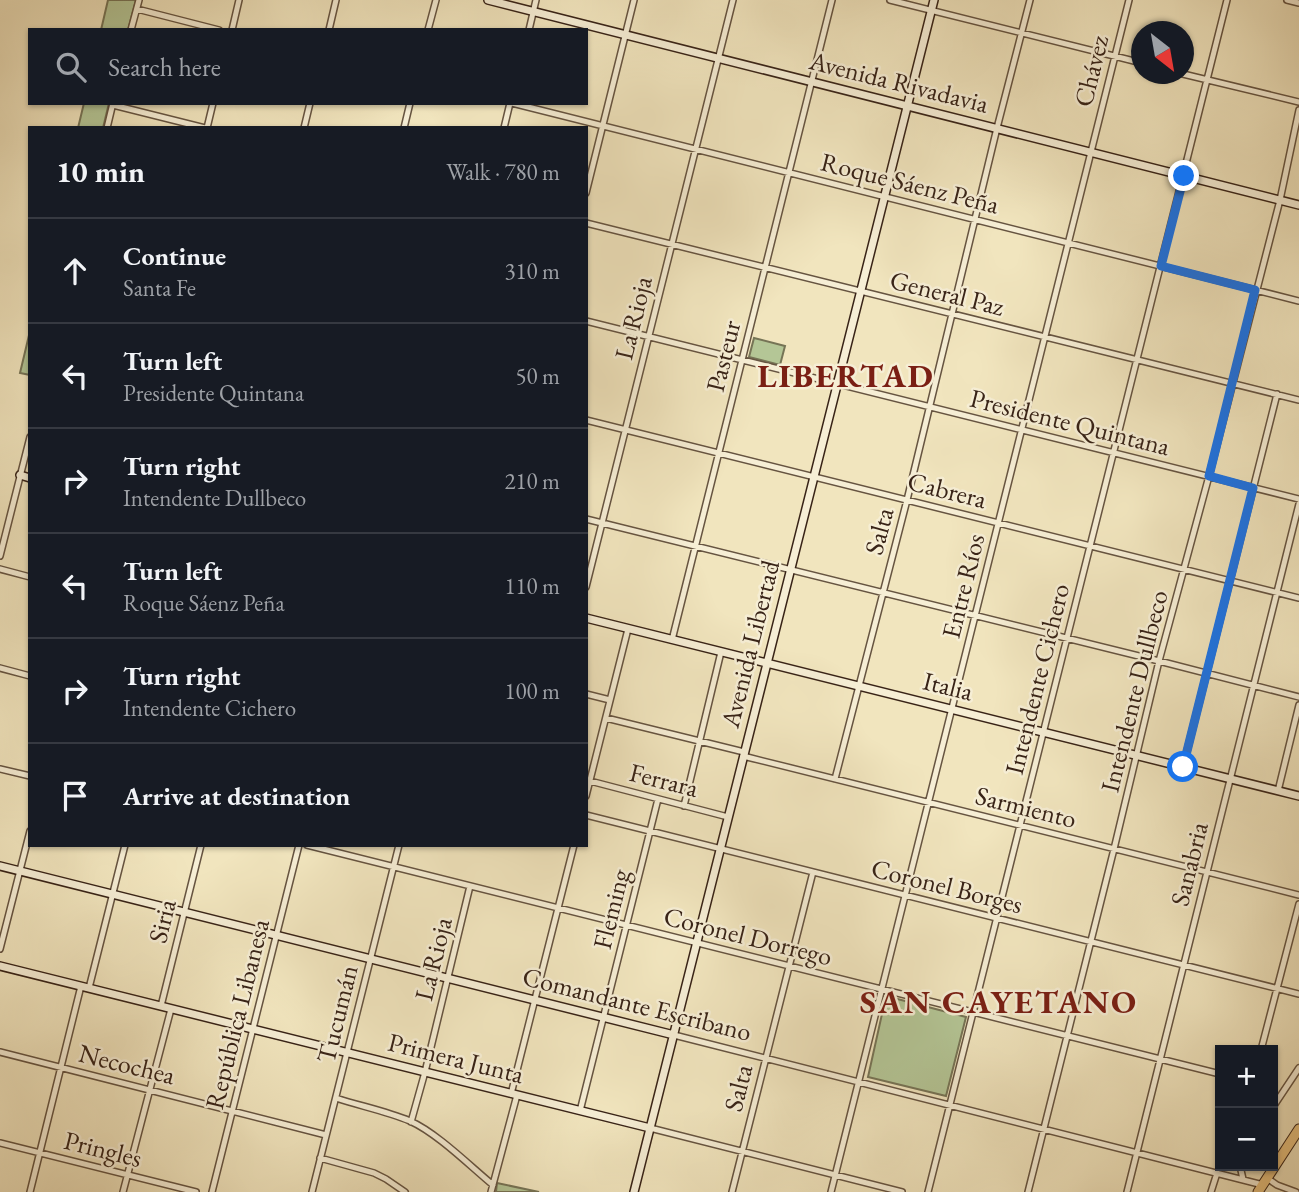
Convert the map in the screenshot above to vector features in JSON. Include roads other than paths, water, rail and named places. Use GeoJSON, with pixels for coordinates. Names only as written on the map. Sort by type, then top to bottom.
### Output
{"type":"FeatureCollection","features":[{"type":"Feature","properties":{"kind":"highway"},"geometry":{"type":"LineString","coordinates":[[1263,1185],[1299,1129]]}},
{"type":"Feature","properties":{"kind":"main road","name":"Avenida Rivadavia"},"geometry":{"type":"LineString","coordinates":[[488,0],[1299,205]]}},
{"type":"Feature","properties":{"kind":"main road","name":"Avenida Libertad"},"geometry":{"type":"LineString","coordinates":[[634,1192],[934,0]]}},
{"type":"Feature","properties":{"kind":"main road"},"geometry":{"type":"LineString","coordinates":[[20,475],[28,477]]}},
{"type":"Feature","properties":{"kind":"main road","name":"Italia"},"geometry":{"type":"LineString","coordinates":[[588,619],[1299,796]]}},
{"type":"Feature","properties":{"kind":"main road","name":"Comandante Escribano"},"geometry":{"type":"LineString","coordinates":[[0,866],[674,1035]]}},
{"type":"Feature","properties":{"kind":"main road","name":"Primera Junta"},"geometry":{"type":"LineString","coordinates":[[0,966],[650,1128]]}},
{"type":"Feature","properties":{"kind":"street"},"geometry":{"type":"LineString","coordinates":[[131,28],[139,0]]}},
{"type":"Feature","properties":{"kind":"street"},"geometry":{"type":"LineString","coordinates":[[232,28],[239,0]]}},
{"type":"Feature","properties":{"kind":"street"},"geometry":{"type":"LineString","coordinates":[[329,28],[336,0]]}},
{"type":"Feature","properties":{"kind":"street"},"geometry":{"type":"LineString","coordinates":[[429,28],[436,0]]}},
{"type":"Feature","properties":{"kind":"street"},"geometry":{"type":"LineString","coordinates":[[529,28],[536,0]]}},
{"type":"Feature","properties":{"kind":"street"},"geometry":{"type":"LineString","coordinates":[[588,185],[634,0]]}},
{"type":"Feature","properties":{"kind":"street","name":"La Rioja"},"geometry":{"type":"LineString","coordinates":[[588,579],[733,0]]}},
{"type":"Feature","properties":{"kind":"street","name":"Pasteur"},"geometry":{"type":"LineString","coordinates":[[672,640],[832,0]]}},
{"type":"Feature","properties":{"kind":"street"},"geometry":{"type":"LineString","coordinates":[[890,0],[1131,60]]}},
{"type":"Feature","properties":{"kind":"street","name":"Salta"},"geometry":{"type":"LineString","coordinates":[[835,779],[1030,0]]}},
{"type":"Feature","properties":{"kind":"street","name":"Chávez"},"geometry":{"type":"LineString","coordinates":[[1090,152],[1129,0]]}},
{"type":"Feature","properties":{"kind":"street","name":"Intendente Cichero"},"geometry":{"type":"LineString","coordinates":[[928,1192],[1227,0]]}},
{"type":"Feature","properties":{"kind":"street"},"geometry":{"type":"LineString","coordinates":[[1287,0],[1299,3]]}},
{"type":"Feature","properties":{"kind":"street"},"geometry":{"type":"LineString","coordinates":[[136,9],[211,28]]}},
{"type":"Feature","properties":{"kind":"street"},"geometry":{"type":"LineString","coordinates":[[1194,77],[1299,102]]}},
{"type":"Feature","properties":{"kind":"street"},"geometry":{"type":"LineString","coordinates":[[108,126],[113,105]]}},
{"type":"Feature","properties":{"kind":"street"},"geometry":{"type":"LineString","coordinates":[[117,105],[198,126]]}},
{"type":"Feature","properties":{"kind":"street"},"geometry":{"type":"LineString","coordinates":[[207,126],[212,105]]}},
{"type":"Feature","properties":{"kind":"street"},"geometry":{"type":"LineString","coordinates":[[304,126],[310,105]]}},
{"type":"Feature","properties":{"kind":"street"},"geometry":{"type":"LineString","coordinates":[[404,126],[410,105]]}},
{"type":"Feature","properties":{"kind":"street"},"geometry":{"type":"LineString","coordinates":[[505,126],[510,105]]}},
{"type":"Feature","properties":{"kind":"street","name":"Roque Sáenz Peña"},"geometry":{"type":"LineString","coordinates":[[519,105],[1299,301]]}},
{"type":"Feature","properties":{"kind":"street","name":"Intendente Dullbeco"},"geometry":{"type":"LineString","coordinates":[[1028,1192],[1159,661],[1280,200],[1299,110]]}},
{"type":"Feature","properties":{"kind":"street","name":"Entre Ríos"},"geometry":{"type":"LineString","coordinates":[[831,1192],[1090,152]]}},
{"type":"Feature","properties":{"kind":"street","name":"General Paz"},"geometry":{"type":"LineString","coordinates":[[588,223],[1299,400]]}},
{"type":"Feature","properties":{"kind":"street","name":"Presidente Quintana"},"geometry":{"type":"LineString","coordinates":[[588,322],[1209,476],[1299,502]]}},
{"type":"Feature","properties":{"kind":"street"},"geometry":{"type":"LineString","coordinates":[[1183,767],[1277,394]]}},
{"type":"Feature","properties":{"kind":"street","name":"Cabrera"},"geometry":{"type":"LineString","coordinates":[[588,421],[1299,598]]}},
{"type":"Feature","properties":{"kind":"street"},"geometry":{"type":"LineString","coordinates":[[0,556],[28,445]]}},
{"type":"Feature","properties":{"kind":"street","name":"Sanabria"},"geometry":{"type":"LineString","coordinates":[[1127,1192],[1299,502]]}},
{"type":"Feature","properties":{"kind":"street"},"geometry":{"type":"LineString","coordinates":[[588,520],[1299,697]]}},
{"type":"Feature","properties":{"kind":"street"},"geometry":{"type":"LineString","coordinates":[[0,569],[28,576]]}},
{"type":"Feature","properties":{"kind":"street"},"geometry":{"type":"LineString","coordinates":[[588,788],[628,629]]}},
{"type":"Feature","properties":{"kind":"street"},"geometry":{"type":"LineString","coordinates":[[684,806],[721,652]]}},
{"type":"Feature","properties":{"kind":"street"},"geometry":{"type":"LineString","coordinates":[[0,668],[28,675]]}},
{"type":"Feature","properties":{"kind":"street"},"geometry":{"type":"LineString","coordinates":[[588,694],[610,700]]}},
{"type":"Feature","properties":{"kind":"street"},"geometry":{"type":"LineString","coordinates":[[1278,791],[1299,705]]}},
{"type":"Feature","properties":{"kind":"street","name":"Sarmiento"},"geometry":{"type":"LineString","coordinates":[[606,718],[835,779],[1299,895]]}},
{"type":"Feature","properties":{"kind":"street"},"geometry":{"type":"LineString","coordinates":[[0,769],[28,776]]}},
{"type":"Feature","properties":{"kind":"street","name":"Ferrara"},"geometry":{"type":"LineString","coordinates":[[590,781],[728,817]]}},
{"type":"Feature","properties":{"kind":"street","name":"Fleming"},"geometry":{"type":"LineString","coordinates":[[580,1111],[658,799]]}},
{"type":"Feature","properties":{"kind":"street","name":"Coronel Borges"},"geometry":{"type":"LineString","coordinates":[[588,816],[1299,994]]}},
{"type":"Feature","properties":{"kind":"street"},"geometry":{"type":"LineString","coordinates":[[0,949],[28,839]]}},
{"type":"Feature","properties":{"kind":"street"},"geometry":{"type":"LineString","coordinates":[[30,1192],[61,1068],[124,847]]}},
{"type":"Feature","properties":{"kind":"street","name":"Siria"},"geometry":{"type":"LineString","coordinates":[[161,1006],[200,847]]}},
{"type":"Feature","properties":{"kind":"street","name":"República Libanesa"},"geometry":{"type":"LineString","coordinates":[[212,1192],[299,847]]}},
{"type":"Feature","properties":{"kind":"street","name":"Coronel Dorrego"},"geometry":{"type":"LineString","coordinates":[[315,847],[1215,1073]]}},
{"type":"Feature","properties":{"kind":"street","name":"Tucumán"},"geometry":{"type":"LineString","coordinates":[[312,1192],[399,847]]}},
{"type":"Feature","properties":{"kind":"street"},"geometry":{"type":"LineString","coordinates":[[492,1189],[534,1000],[573,847]]}},
{"type":"Feature","properties":{"kind":"street","name":"Salta"},"geometry":{"type":"LineString","coordinates":[[732,1192],[813,872]]}},
{"type":"Feature","properties":{"kind":"street","name":"La Rioja"},"geometry":{"type":"LineString","coordinates":[[411,1122],[470,886]]}},
{"type":"Feature","properties":{"kind":"street"},"geometry":{"type":"LineString","coordinates":[[1262,1045],[1299,904]]}},
{"type":"Feature","properties":{"kind":"street"},"geometry":{"type":"LineString","coordinates":[[123,1192],[171,1009]]}},
{"type":"Feature","properties":{"kind":"street","name":"Comandante Escribano"},"geometry":{"type":"LineString","coordinates":[[674,1035],[1263,1185],[1278,1185],[1296,1192]]}},
{"type":"Feature","properties":{"kind":"street","name":"Necochea"},"geometry":{"type":"LineString","coordinates":[[0,1052],[326,1135]]}},
{"type":"Feature","properties":{"kind":"street"},"geometry":{"type":"LineString","coordinates":[[1278,1100],[1299,1068]]}},
{"type":"Feature","properties":{"kind":"street"},"geometry":{"type":"LineString","coordinates":[[335,1098],[411,1122],[460,1157],[492,1189]]}},
{"type":"Feature","properties":{"kind":"street","name":"Primera Junta"},"geometry":{"type":"LineString","coordinates":[[650,1128],[902,1192]]}},
{"type":"Feature","properties":{"kind":"street","name":"Pringles"},"geometry":{"type":"LineString","coordinates":[[0,1143],[196,1192]]}},
{"type":"Feature","properties":{"kind":"street"},"geometry":{"type":"LineString","coordinates":[[320,1158],[374,1173],[405,1192]]}},
{"type":"Feature","properties":{"kind":"street"},"geometry":{"type":"LineString","coordinates":[[1241,1171],[1243,1179]]}},
{"type":"Feature","properties":{"kind":"street"},"geometry":{"type":"LineString","coordinates":[[1211,1192],[1217,1173]]}},
{"type":"Feature","properties":{"kind":"district","name":"LIBERTAD"},"geometry":{"type":"Point","coordinates":[846,375]}},
{"type":"Feature","properties":{"kind":"district","name":"SAN CAYETANO"},"geometry":{"type":"Point","coordinates":[999,1001]}}]}
